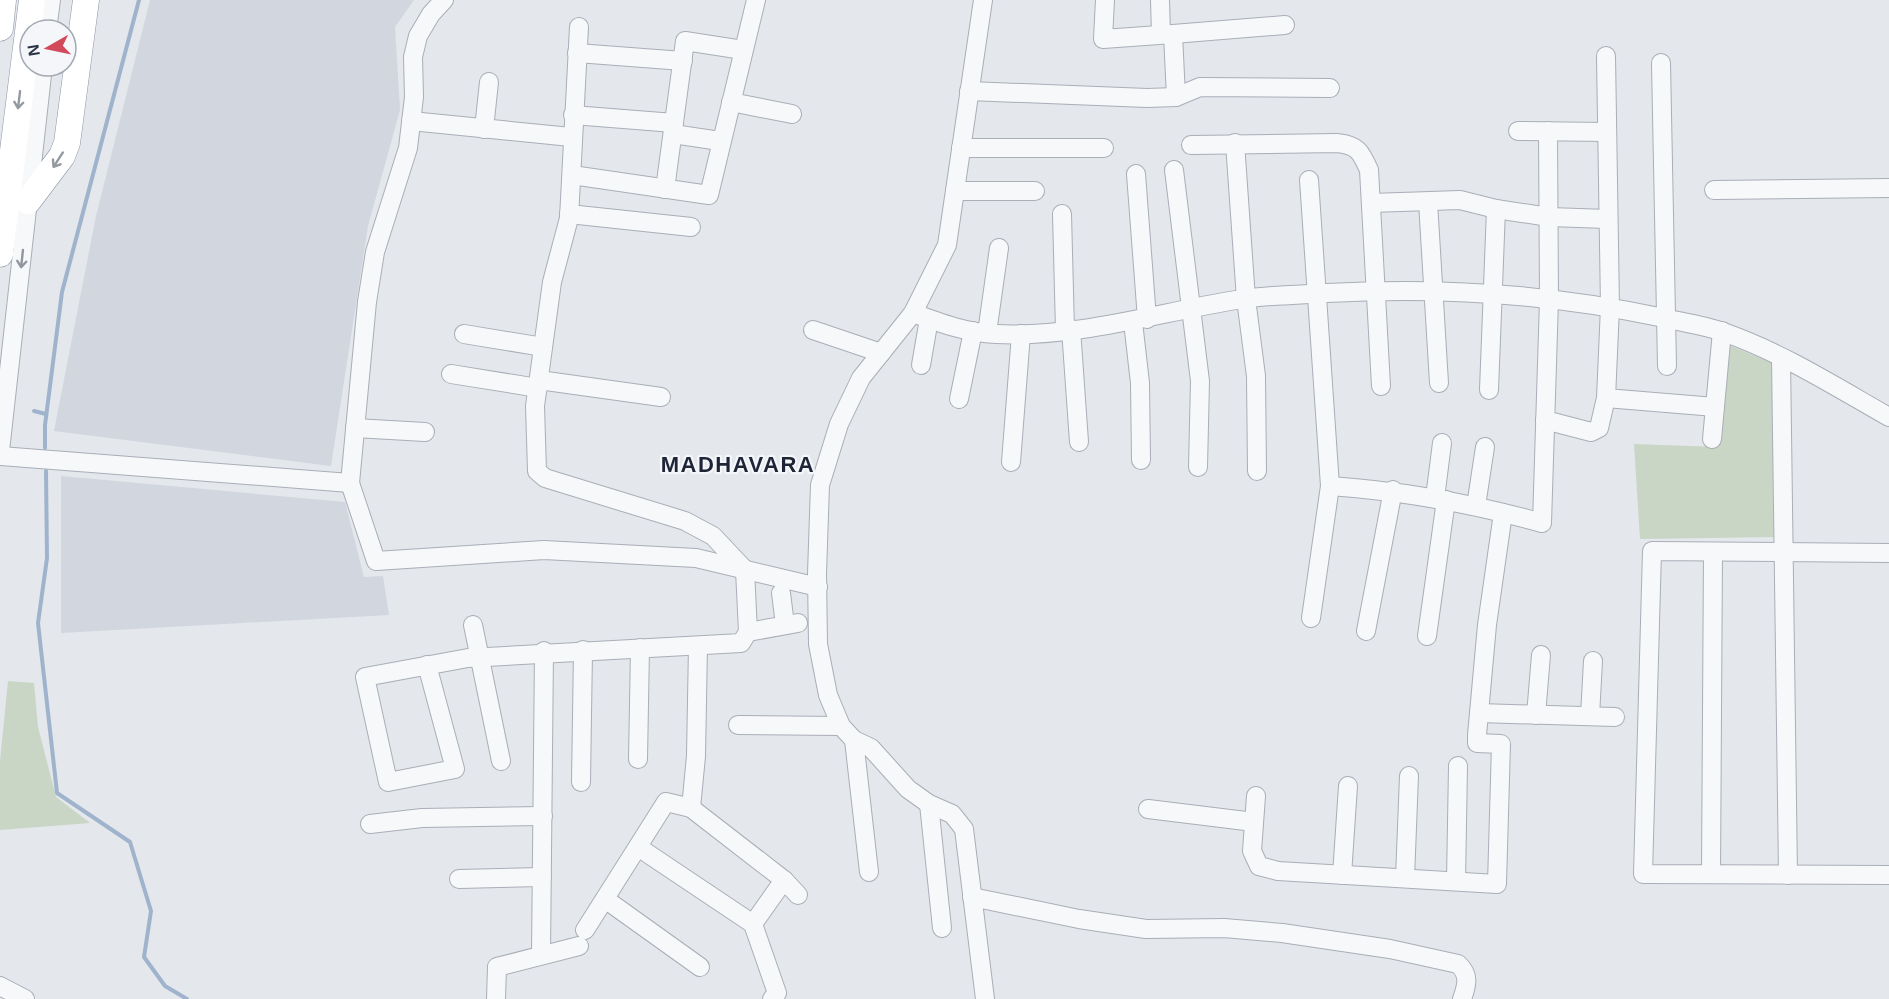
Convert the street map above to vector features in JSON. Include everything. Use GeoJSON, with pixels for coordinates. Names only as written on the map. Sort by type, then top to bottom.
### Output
{"type":"FeatureCollection","features":[{"type":"Feature","properties":{"kind":"highway"},"geometry":{"type":"LineString","coordinates":[[0,28],[3,0]]}},
{"type":"Feature","properties":{"kind":"highway"},"geometry":{"type":"LineString","coordinates":[[0,254],[32,0]]}},
{"type":"Feature","properties":{"kind":"highway"},"geometry":{"type":"LineString","coordinates":[[28,201],[62,156],[67,143],[86,0]]}},
{"type":"Feature","properties":{"kind":"street"},"geometry":{"type":"LineString","coordinates":[[49,18],[51,0]]}},
{"type":"Feature","properties":{"kind":"street"},"geometry":{"type":"LineString","coordinates":[[444,0],[431,14],[418,36],[413,57],[414,97],[408,148],[375,252],[367,302],[350,483],[376,561],[544,550],[696,558],[818,587]]}},
{"type":"Feature","properties":{"kind":"street"},"geometry":{"type":"LineString","coordinates":[[572,175],[710,195],[720,141],[756,0]]}},
{"type":"Feature","properties":{"kind":"street"},"geometry":{"type":"LineString","coordinates":[[921,365],[921,316],[947,245],[983,0]]}},
{"type":"Feature","properties":{"kind":"street"},"geometry":{"type":"LineString","coordinates":[[1105,0],[1103,39],[1285,26]]}},
{"type":"Feature","properties":{"kind":"street"},"geometry":{"type":"LineString","coordinates":[[1160,0],[1176,97]]}},
{"type":"Feature","properties":{"kind":"street"},"geometry":{"type":"LineString","coordinates":[[427,665],[455,769],[388,782],[364,677],[427,665],[478,657],[544,651],[741,643],[748,632],[745,570],[713,536],[685,521],[545,478],[537,471],[535,417],[538,384],[552,282],[569,214],[572,175],[571,137],[579,27]]}},
{"type":"Feature","properties":{"kind":"street"},"geometry":{"type":"LineString","coordinates":[[665,189],[685,41],[743,50]]}},
{"type":"Feature","properties":{"kind":"street"},"geometry":{"type":"LineString","coordinates":[[577,53],[682,61]]}},
{"type":"Feature","properties":{"kind":"street"},"geometry":{"type":"LineString","coordinates":[[1545,420],[1591,432],[1599,428],[1606,398],[1610,307],[1606,56]]}},
{"type":"Feature","properties":{"kind":"street"},"geometry":{"type":"LineString","coordinates":[[1661,63],[1667,366]]}},
{"type":"Feature","properties":{"kind":"street"},"geometry":{"type":"LineString","coordinates":[[0,451],[42,78]]}},
{"type":"Feature","properties":{"kind":"street"},"geometry":{"type":"LineString","coordinates":[[484,129],[489,82]]}},
{"type":"Feature","properties":{"kind":"street"},"geometry":{"type":"LineString","coordinates":[[969,91],[1176,97],[1200,87],[1330,88]]}},
{"type":"Feature","properties":{"kind":"street"},"geometry":{"type":"LineString","coordinates":[[731,102],[792,114]]}},
{"type":"Feature","properties":{"kind":"street"},"geometry":{"type":"LineString","coordinates":[[573,115],[673,129],[720,141]]}},
{"type":"Feature","properties":{"kind":"street"},"geometry":{"type":"LineString","coordinates":[[411,121],[571,137]]}},
{"type":"Feature","properties":{"kind":"street"},"geometry":{"type":"LineString","coordinates":[[1518,130],[1607,132]]}},
{"type":"Feature","properties":{"kind":"street"},"geometry":{"type":"LineString","coordinates":[[1330,486],[1393,490],[1476,506],[1542,523],[1549,300],[1548,131]]}},
{"type":"Feature","properties":{"kind":"street"},"geometry":{"type":"LineString","coordinates":[[1235,144],[1246,299],[1256,376],[1257,471]]}},
{"type":"Feature","properties":{"kind":"street"},"geometry":{"type":"LineString","coordinates":[[1191,145],[1351,144],[1360,150],[1369,170],[1381,386]]}},
{"type":"Feature","properties":{"kind":"street"},"geometry":{"type":"LineString","coordinates":[[961,147],[1104,148]]}},
{"type":"Feature","properties":{"kind":"street"},"geometry":{"type":"LineString","coordinates":[[1174,170],[1200,381],[1198,467]]}},
{"type":"Feature","properties":{"kind":"street"},"geometry":{"type":"LineString","coordinates":[[1136,174],[1141,460]]}},
{"type":"Feature","properties":{"kind":"street"},"geometry":{"type":"LineString","coordinates":[[1309,180],[1330,486],[1311,618]]}},
{"type":"Feature","properties":{"kind":"street"},"geometry":{"type":"LineString","coordinates":[[1713,190],[1889,188]]}},
{"type":"Feature","properties":{"kind":"street"},"geometry":{"type":"LineString","coordinates":[[955,191],[1035,191]]}},
{"type":"Feature","properties":{"kind":"street"},"geometry":{"type":"LineString","coordinates":[[1371,203],[1460,200],[1496,209],[1549,217],[1608,219]]}},
{"type":"Feature","properties":{"kind":"street"},"geometry":{"type":"LineString","coordinates":[[1428,202],[1439,383]]}},
{"type":"Feature","properties":{"kind":"street"},"geometry":{"type":"LineString","coordinates":[[1489,390],[1496,209]]}},
{"type":"Feature","properties":{"kind":"street"},"geometry":{"type":"LineString","coordinates":[[569,214],[691,227]]}},
{"type":"Feature","properties":{"kind":"street"},"geometry":{"type":"LineString","coordinates":[[1062,214],[1068,330],[1079,442]]}},
{"type":"Feature","properties":{"kind":"street"},"geometry":{"type":"LineString","coordinates":[[959,399],[980,332],[999,248]]}},
{"type":"Feature","properties":{"kind":"street"},"geometry":{"type":"LineString","coordinates":[[921,316],[980,332],[1021,334],[1140,320],[1246,299],[1317,294],[1377,291],[1433,292],[1549,300],[1610,307],[1722,331],[1780,358],[1889,417]]}},
{"type":"Feature","properties":{"kind":"street"},"geometry":{"type":"LineString","coordinates":[[921,316],[881,353],[861,378],[839,424],[820,485],[818,644],[828,695],[841,726],[854,740],[871,748],[908,789],[929,804],[952,814],[964,829],[985,999]]}},
{"type":"Feature","properties":{"kind":"street"},"geometry":{"type":"LineString","coordinates":[[813,330],[881,353]]}},
{"type":"Feature","properties":{"kind":"street"},"geometry":{"type":"LineString","coordinates":[[1712,439],[1722,331]]}},
{"type":"Feature","properties":{"kind":"street"},"geometry":{"type":"LineString","coordinates":[[464,334],[543,347]]}},
{"type":"Feature","properties":{"kind":"street"},"geometry":{"type":"LineString","coordinates":[[1011,462],[1021,334]]}},
{"type":"Feature","properties":{"kind":"street"},"geometry":{"type":"LineString","coordinates":[[1780,358],[1785,552],[1788,875]]}},
{"type":"Feature","properties":{"kind":"street"},"geometry":{"type":"LineString","coordinates":[[451,374],[661,397]]}},
{"type":"Feature","properties":{"kind":"street"},"geometry":{"type":"LineString","coordinates":[[1606,398],[1715,407]]}},
{"type":"Feature","properties":{"kind":"street"},"geometry":{"type":"LineString","coordinates":[[355,428],[425,432]]}},
{"type":"Feature","properties":{"kind":"street"},"geometry":{"type":"LineString","coordinates":[[1427,636],[1440,499],[1442,443]]}},
{"type":"Feature","properties":{"kind":"street"},"geometry":{"type":"LineString","coordinates":[[1476,506],[1485,447]]}},
{"type":"Feature","properties":{"kind":"street"},"geometry":{"type":"LineString","coordinates":[[0,456],[350,483]]}},
{"type":"Feature","properties":{"kind":"street"},"geometry":{"type":"LineString","coordinates":[[1366,630],[1393,490]]}},
{"type":"Feature","properties":{"kind":"street"},"geometry":{"type":"LineString","coordinates":[[1257,796],[1252,851],[1259,866],[1278,871],[1497,884],[1502,744],[1477,744],[1488,625],[1503,513]]}},
{"type":"Feature","properties":{"kind":"street"},"geometry":{"type":"LineString","coordinates":[[1889,553],[1652,551],[1643,874],[1889,875]]}},
{"type":"Feature","properties":{"kind":"street"},"geometry":{"type":"LineString","coordinates":[[1710,874],[1713,552]]}},
{"type":"Feature","properties":{"kind":"street"},"geometry":{"type":"LineString","coordinates":[[748,632],[791,624],[781,593]]}},
{"type":"Feature","properties":{"kind":"street"},"geometry":{"type":"LineString","coordinates":[[472,625],[501,761]]}},
{"type":"Feature","properties":{"kind":"street"},"geometry":{"type":"LineString","coordinates":[[691,807],[696,756],[698,646]]}},
{"type":"Feature","properties":{"kind":"street"},"geometry":{"type":"LineString","coordinates":[[638,759],[640,648]]}},
{"type":"Feature","properties":{"kind":"street"},"geometry":{"type":"LineString","coordinates":[[582,782],[583,650]]}},
{"type":"Feature","properties":{"kind":"street"},"geometry":{"type":"LineString","coordinates":[[541,955],[544,651]]}},
{"type":"Feature","properties":{"kind":"street"},"geometry":{"type":"LineString","coordinates":[[1536,715],[1541,655]]}},
{"type":"Feature","properties":{"kind":"street"},"geometry":{"type":"LineString","coordinates":[[1590,716],[1593,661]]}},
{"type":"Feature","properties":{"kind":"street"},"geometry":{"type":"LineString","coordinates":[[1479,713],[1615,717]]}},
{"type":"Feature","properties":{"kind":"street"},"geometry":{"type":"LineString","coordinates":[[738,724],[841,726]]}},
{"type":"Feature","properties":{"kind":"street"},"geometry":{"type":"LineString","coordinates":[[854,740],[868,872]]}},
{"type":"Feature","properties":{"kind":"street"},"geometry":{"type":"LineString","coordinates":[[1456,881],[1458,766]]}},
{"type":"Feature","properties":{"kind":"street"},"geometry":{"type":"LineString","coordinates":[[1405,878],[1409,776]]}},
{"type":"Feature","properties":{"kind":"street"},"geometry":{"type":"LineString","coordinates":[[1342,875],[1348,786]]}},
{"type":"Feature","properties":{"kind":"street"},"geometry":{"type":"LineString","coordinates":[[496,999],[497,967],[541,955],[582,938],[666,802],[691,807],[784,880],[798,895]]}},
{"type":"Feature","properties":{"kind":"street"},"geometry":{"type":"LineString","coordinates":[[929,804],[942,928]]}},
{"type":"Feature","properties":{"kind":"street"},"geometry":{"type":"LineString","coordinates":[[1148,809],[1254,822]]}},
{"type":"Feature","properties":{"kind":"street"},"geometry":{"type":"LineString","coordinates":[[370,824],[422,818],[543,816]]}},
{"type":"Feature","properties":{"kind":"street"},"geometry":{"type":"LineString","coordinates":[[638,847],[753,924],[777,993],[772,999]]}},
{"type":"Feature","properties":{"kind":"street"},"geometry":{"type":"LineString","coordinates":[[459,879],[542,877]]}},
{"type":"Feature","properties":{"kind":"street"},"geometry":{"type":"LineString","coordinates":[[753,924],[784,880]]}},
{"type":"Feature","properties":{"kind":"street"},"geometry":{"type":"LineString","coordinates":[[972,897],[1079,919],[1146,929],[1224,928],[1390,949],[1458,964],[1468,979],[1462,999]]}},
{"type":"Feature","properties":{"kind":"street"},"geometry":{"type":"LineString","coordinates":[[605,899],[700,967]]}},
{"type":"Feature","properties":{"kind":"street"},"geometry":{"type":"LineString","coordinates":[[0,986],[25,999]]}},
{"type":"Feature","properties":{"kind":"shaded area"},"geometry":{"type":"Polygon","coordinates":[[[150,0],[414,0],[395,27],[400,110],[368,226],[331,466],[54,431],[96,216],[150,0]]]}},
{"type":"Feature","properties":{"kind":"shaded area"},"geometry":{"type":"Polygon","coordinates":[[[61,476],[345,502],[364,577],[383,576],[389,615],[61,633],[61,476]]]}},
{"type":"Feature","properties":{"kind":"green space"},"geometry":{"type":"Polygon","coordinates":[[[1726,344],[1775,364],[1774,537],[1640,539],[1634,444],[1717,447],[1726,344]]]}},
{"type":"Feature","properties":{"kind":"green space"},"geometry":{"type":"Polygon","coordinates":[[[8,681],[34,683],[38,727],[56,797],[90,823],[0,830],[0,761],[8,681]]]}},
{"type":"Feature","properties":{"kind":"waterway"},"geometry":{"type":"LineString","coordinates":[[45,448],[45,425],[62,292],[139,0]]}},
{"type":"Feature","properties":{"kind":"waterway"},"geometry":{"type":"LineString","coordinates":[[34,411],[46,414]]}},
{"type":"Feature","properties":{"kind":"waterway"},"geometry":{"type":"LineString","coordinates":[[46,471],[47,558],[38,623],[57,793],[130,842],[151,911],[144,957],[165,986],[187,999]]}},
{"type":"Feature","properties":{"kind":"district","name":"MADHAVARA"},"geometry":{"type":"Point","coordinates":[738,464]}}]}
